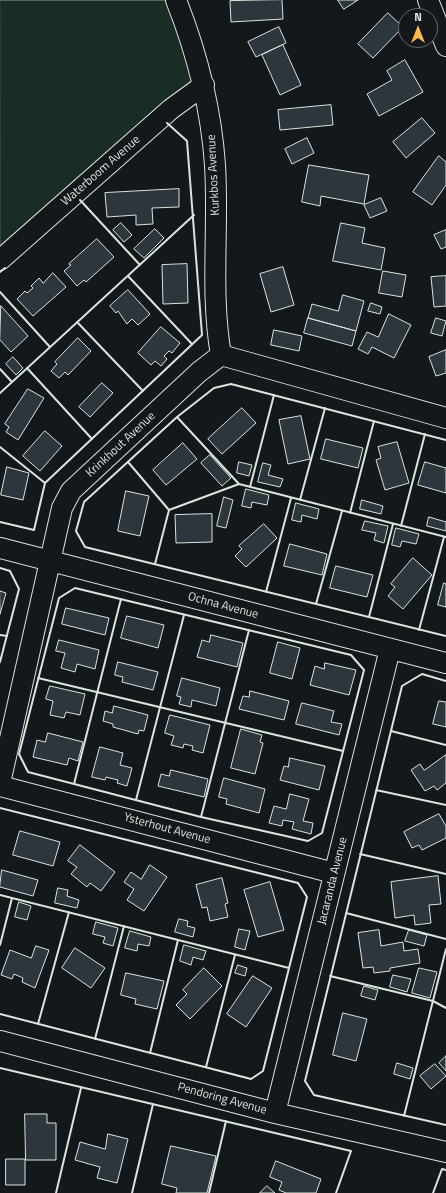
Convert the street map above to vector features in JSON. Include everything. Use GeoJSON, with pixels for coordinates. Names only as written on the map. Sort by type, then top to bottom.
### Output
{"type":"FeatureCollection","features":[{"type":"Feature","properties":{"kind":"street","name":"Kurkbos Avenue"},"geometry":{"type":"LineString","coordinates":[[176,0],[186,24],[204,85],[210,114],[215,165],[216,328],[221,356]]}},
{"type":"Feature","properties":{"kind":"street"},"geometry":{"type":"LineString","coordinates":[[428,0],[446,46]]}},
{"type":"Feature","properties":{"kind":"street","name":"Waterboom Avenue"},"geometry":{"type":"LineString","coordinates":[[0,260],[172,109],[204,85]]}},
{"type":"Feature","properties":{"kind":"street"},"geometry":{"type":"LineString","coordinates":[[221,356],[446,418]]}},
{"type":"Feature","properties":{"kind":"street","name":"Krinkhout Avenue"},"geometry":{"type":"LineString","coordinates":[[0,784],[62,508],[71,491],[199,372],[221,356]]}},
{"type":"Feature","properties":{"kind":"street","name":"Ochna Avenue"},"geometry":{"type":"LineString","coordinates":[[0,548],[446,663]]}},
{"type":"Feature","properties":{"kind":"street","name":"Jacaranda Avenue"},"geometry":{"type":"LineString","coordinates":[[276,1113],[390,649]]}},
{"type":"Feature","properties":{"kind":"street","name":"Ysterhout Avenue"},"geometry":{"type":"LineString","coordinates":[[0,784],[334,873]]}},
{"type":"Feature","properties":{"kind":"street","name":"Pendoring Avenue"},"geometry":{"type":"LineString","coordinates":[[0,1042],[276,1113],[446,1152]]}},
{"type":"Feature","properties":{"kind":"green space"},"geometry":{"type":"Polygon","coordinates":[[[0,0],[175,0],[205,71],[0,253],[0,0]]]}},
{"type":"Feature","properties":{"kind":"building"},"geometry":{"type":"Polygon","coordinates":[[[282,0],[283,19],[231,22],[230,1],[282,0]]]}},
{"type":"Feature","properties":{"kind":"building"},"geometry":{"type":"Polygon","coordinates":[[[338,0],[358,0],[344,9],[338,0]]]}},
{"type":"Feature","properties":{"kind":"building"},"geometry":{"type":"Polygon","coordinates":[[[388,13],[398,22],[398,32],[373,58],[358,44],[388,13]]]}},
{"type":"Feature","properties":{"kind":"building"},"geometry":{"type":"Polygon","coordinates":[[[279,27],[286,43],[256,57],[248,42],[279,27]]]}},
{"type":"Feature","properties":{"kind":"building"},"geometry":{"type":"Polygon","coordinates":[[[283,45],[301,85],[280,95],[262,55],[283,45]]]}},
{"type":"Feature","properties":{"kind":"building"},"geometry":{"type":"Polygon","coordinates":[[[405,60],[423,92],[379,116],[367,94],[392,80],[387,71],[405,60]]]}},
{"type":"Feature","properties":{"kind":"building"},"geometry":{"type":"Polygon","coordinates":[[[331,105],[333,125],[280,130],[278,110],[331,105]]]}},
{"type":"Feature","properties":{"kind":"building"},"geometry":{"type":"Polygon","coordinates":[[[422,118],[435,133],[406,158],[393,142],[422,118]]]}},
{"type":"Feature","properties":{"kind":"building"},"geometry":{"type":"Polygon","coordinates":[[[307,138],[314,153],[292,164],[285,149],[307,138]]]}},
{"type":"Feature","properties":{"kind":"building"},"geometry":{"type":"Polygon","coordinates":[[[439,156],[446,162],[446,185],[432,205],[413,192],[439,156]]]}},
{"type":"Feature","properties":{"kind":"building"},"geometry":{"type":"Polygon","coordinates":[[[309,165],[369,175],[364,204],[321,196],[320,206],[302,202],[309,165]]]}},
{"type":"Feature","properties":{"kind":"building"},"geometry":{"type":"Polygon","coordinates":[[[179,189],[179,207],[152,208],[153,224],[136,225],[136,215],[107,217],[105,193],[179,189]]]}},
{"type":"Feature","properties":{"kind":"building"},"geometry":{"type":"Polygon","coordinates":[[[381,198],[387,211],[370,218],[364,205],[381,198]]]}},
{"type":"Feature","properties":{"kind":"building"},"geometry":{"type":"Polygon","coordinates":[[[121,223],[132,235],[124,242],[113,230],[121,223]]]}},
{"type":"Feature","properties":{"kind":"building"},"geometry":{"type":"Polygon","coordinates":[[[341,223],[365,228],[362,243],[385,248],[381,270],[333,261],[341,223]]]}},
{"type":"Feature","properties":{"kind":"building"},"geometry":{"type":"Polygon","coordinates":[[[155,229],[164,238],[144,258],[134,249],[155,229]]]}},
{"type":"Feature","properties":{"kind":"building"},"geometry":{"type":"Polygon","coordinates":[[[446,230],[446,247],[441,249],[434,235],[446,230]]]}},
{"type":"Feature","properties":{"kind":"building"},"geometry":{"type":"Polygon","coordinates":[[[97,239],[114,257],[86,282],[84,280],[77,286],[64,271],[71,265],[69,264],[97,239]]]}},
{"type":"Feature","properties":{"kind":"building"},"geometry":{"type":"Polygon","coordinates":[[[187,264],[188,303],[163,304],[162,265],[187,264]]]}},
{"type":"Feature","properties":{"kind":"building"},"geometry":{"type":"Polygon","coordinates":[[[283,267],[294,305],[271,312],[260,274],[283,267]]]}},
{"type":"Feature","properties":{"kind":"building"},"geometry":{"type":"Polygon","coordinates":[[[383,271],[406,275],[402,297],[379,293],[383,271]]]}},
{"type":"Feature","properties":{"kind":"building"},"geometry":{"type":"Polygon","coordinates":[[[53,273],[66,287],[33,316],[17,299],[25,291],[27,293],[33,288],[31,286],[39,278],[43,283],[53,273]]]}},
{"type":"Feature","properties":{"kind":"building"},"geometry":{"type":"Polygon","coordinates":[[[446,276],[446,306],[434,307],[431,277],[446,276]]]}},
{"type":"Feature","properties":{"kind":"building"},"geometry":{"type":"Polygon","coordinates":[[[128,290],[150,314],[138,325],[132,319],[127,324],[118,311],[116,313],[110,306],[128,290]]]}},
{"type":"Feature","properties":{"kind":"building"},"geometry":{"type":"Polygon","coordinates":[[[343,295],[364,301],[356,331],[308,318],[312,304],[338,311],[343,295]]]}},
{"type":"Feature","properties":{"kind":"building"},"geometry":{"type":"Polygon","coordinates":[[[371,303],[382,307],[380,314],[368,311],[371,303]]]}},
{"type":"Feature","properties":{"kind":"building"},"geometry":{"type":"Polygon","coordinates":[[[1,306],[28,336],[11,352],[0,340],[1,306]]]}},
{"type":"Feature","properties":{"kind":"building"},"geometry":{"type":"Polygon","coordinates":[[[389,314],[411,325],[394,358],[372,347],[368,354],[358,349],[367,332],[378,337],[389,314]]]}},
{"type":"Feature","properties":{"kind":"building"},"geometry":{"type":"Polygon","coordinates":[[[308,318],[356,331],[352,346],[304,333],[308,318]]]}},
{"type":"Feature","properties":{"kind":"building"},"geometry":{"type":"Polygon","coordinates":[[[436,318],[446,321],[442,336],[431,333],[436,318]]]}},
{"type":"Feature","properties":{"kind":"building"},"geometry":{"type":"Polygon","coordinates":[[[161,327],[180,343],[172,353],[169,351],[164,356],[167,359],[161,366],[155,361],[151,365],[138,353],[161,327]]]}},
{"type":"Feature","properties":{"kind":"building"},"geometry":{"type":"Polygon","coordinates":[[[274,330],[302,336],[299,351],[271,345],[274,330]]]}},
{"type":"Feature","properties":{"kind":"building"},"geometry":{"type":"Polygon","coordinates":[[[78,338],[91,351],[68,375],[65,372],[59,378],[51,371],[57,364],[55,362],[78,338]]]}},
{"type":"Feature","properties":{"kind":"building"},"geometry":{"type":"Polygon","coordinates":[[[446,350],[446,373],[436,376],[429,357],[446,350]]]}},
{"type":"Feature","properties":{"kind":"building"},"geometry":{"type":"Polygon","coordinates":[[[13,357],[23,368],[16,375],[6,364],[13,357]]]}},
{"type":"Feature","properties":{"kind":"building"},"geometry":{"type":"Polygon","coordinates":[[[102,383],[113,393],[90,417],[79,407],[102,383]]]}},
{"type":"Feature","properties":{"kind":"building"},"geometry":{"type":"Polygon","coordinates":[[[28,389],[44,398],[18,440],[6,432],[9,427],[5,424],[28,389]]]}},
{"type":"Feature","properties":{"kind":"building"},"geometry":{"type":"Polygon","coordinates":[[[242,408],[256,423],[222,454],[208,439],[242,408]]]}},
{"type":"Feature","properties":{"kind":"building"},"geometry":{"type":"Polygon","coordinates":[[[301,416],[310,459],[288,464],[279,420],[301,416]]]}},
{"type":"Feature","properties":{"kind":"building"},"geometry":{"type":"Polygon","coordinates":[[[45,431],[62,446],[40,471],[23,456],[45,431]]]}},
{"type":"Feature","properties":{"kind":"building"},"geometry":{"type":"Polygon","coordinates":[[[326,439],[363,448],[358,468],[321,459],[326,439]]]}},
{"type":"Feature","properties":{"kind":"building"},"geometry":{"type":"Polygon","coordinates":[[[397,442],[409,483],[385,490],[376,460],[381,458],[378,447],[397,442]]]}},
{"type":"Feature","properties":{"kind":"building"},"geometry":{"type":"Polygon","coordinates":[[[183,443],[197,459],[166,485],[153,470],[183,443]]]}},
{"type":"Feature","properties":{"kind":"building"},"geometry":{"type":"Polygon","coordinates":[[[210,455],[231,478],[222,486],[201,463],[210,455]]]}},
{"type":"Feature","properties":{"kind":"building"},"geometry":{"type":"Polygon","coordinates":[[[239,462],[252,465],[249,476],[237,473],[239,462]]]}},
{"type":"Feature","properties":{"kind":"building"},"geometry":{"type":"Polygon","coordinates":[[[425,462],[446,468],[446,493],[418,485],[425,462]]]}},
{"type":"Feature","properties":{"kind":"building"},"geometry":{"type":"Polygon","coordinates":[[[263,463],[271,465],[268,475],[283,479],[280,487],[258,482],[263,463]]]}},
{"type":"Feature","properties":{"kind":"building"},"geometry":{"type":"Polygon","coordinates":[[[7,467],[29,473],[23,500],[1,495],[7,467]]]}},
{"type":"Feature","properties":{"kind":"building"},"geometry":{"type":"Polygon","coordinates":[[[246,489],[269,495],[267,505],[252,502],[251,508],[242,506],[246,489]]]}},
{"type":"Feature","properties":{"kind":"building"},"geometry":{"type":"Polygon","coordinates":[[[126,491],[149,496],[140,536],[118,531],[126,491]]]}},
{"type":"Feature","properties":{"kind":"building"},"geometry":{"type":"Polygon","coordinates":[[[224,497],[233,500],[226,528],[217,526],[224,497]]]}},
{"type":"Feature","properties":{"kind":"building"},"geometry":{"type":"Polygon","coordinates":[[[362,500],[383,506],[381,514],[360,509],[362,500]]]}},
{"type":"Feature","properties":{"kind":"building"},"geometry":{"type":"Polygon","coordinates":[[[296,503],[319,509],[317,519],[302,515],[301,522],[292,520],[296,503]]]}},
{"type":"Feature","properties":{"kind":"building"},"geometry":{"type":"Polygon","coordinates":[[[212,514],[212,542],[176,543],[175,515],[212,514]]]}},
{"type":"Feature","properties":{"kind":"building"},"geometry":{"type":"Polygon","coordinates":[[[429,517],[446,522],[446,531],[427,526],[429,517]]]}},
{"type":"Feature","properties":{"kind":"building"},"geometry":{"type":"Polygon","coordinates":[[[365,521],[388,526],[384,543],[374,540],[376,533],[362,530],[365,521]]]}},
{"type":"Feature","properties":{"kind":"building"},"geometry":{"type":"Polygon","coordinates":[[[264,524],[277,538],[246,567],[235,556],[242,549],[239,546],[264,524]]]}},
{"type":"Feature","properties":{"kind":"building"},"geometry":{"type":"Polygon","coordinates":[[[396,528],[419,534],[416,544],[402,541],[400,547],[392,545],[396,528]]]}},
{"type":"Feature","properties":{"kind":"building"},"geometry":{"type":"Polygon","coordinates":[[[290,544],[327,554],[322,575],[284,566],[290,544]]]}},
{"type":"Feature","properties":{"kind":"building"},"geometry":{"type":"Polygon","coordinates":[[[413,558],[432,575],[403,609],[388,596],[395,587],[391,584],[413,558]]]}},
{"type":"Feature","properties":{"kind":"building"},"geometry":{"type":"Polygon","coordinates":[[[336,566],[373,575],[367,597],[330,588],[336,566]]]}},
{"type":"Feature","properties":{"kind":"building"},"geometry":{"type":"Polygon","coordinates":[[[444,583],[446,584],[446,607],[438,605],[444,583]]]}},
{"type":"Feature","properties":{"kind":"building"},"geometry":{"type":"Polygon","coordinates":[[[0,591],[6,593],[0,614],[0,591]]]}},
{"type":"Feature","properties":{"kind":"building"},"geometry":{"type":"Polygon","coordinates":[[[66,608],[109,618],[105,635],[62,624],[66,608]]]}},
{"type":"Feature","properties":{"kind":"building"},"geometry":{"type":"Polygon","coordinates":[[[127,616],[164,625],[158,648],[121,638],[127,616]]]}},
{"type":"Feature","properties":{"kind":"building"},"geometry":{"type":"Polygon","coordinates":[[[211,635],[243,643],[237,667],[197,657],[202,640],[209,642],[211,635]]]}},
{"type":"Feature","properties":{"kind":"building"},"geometry":{"type":"Polygon","coordinates":[[[59,640],[99,650],[95,669],[77,664],[75,672],[61,668],[65,653],[56,651],[59,640]]]}},
{"type":"Feature","properties":{"kind":"building"},"geometry":{"type":"Polygon","coordinates":[[[278,642],[300,648],[292,679],[270,673],[278,642]]]}},
{"type":"Feature","properties":{"kind":"building"},"geometry":{"type":"Polygon","coordinates":[[[118,662],[158,672],[153,690],[122,682],[123,677],[115,675],[118,662]]]}},
{"type":"Feature","properties":{"kind":"building"},"geometry":{"type":"Polygon","coordinates":[[[325,663],[356,670],[349,695],[310,685],[315,666],[324,669],[325,663]]]}},
{"type":"Feature","properties":{"kind":"building"},"geometry":{"type":"Polygon","coordinates":[[[182,678],[220,688],[216,706],[192,700],[191,707],[179,704],[181,697],[177,696],[182,678]]]}},
{"type":"Feature","properties":{"kind":"building"},"geometry":{"type":"Polygon","coordinates":[[[50,686],[85,694],[80,715],[66,712],[64,718],[50,715],[53,701],[46,699],[50,686]]]}},
{"type":"Feature","properties":{"kind":"building"},"geometry":{"type":"Polygon","coordinates":[[[250,691],[289,701],[284,720],[239,709],[243,696],[249,697],[250,691]]]}},
{"type":"Feature","properties":{"kind":"building"},"geometry":{"type":"Polygon","coordinates":[[[439,701],[446,702],[446,727],[433,724],[439,701]]]}},
{"type":"Feature","properties":{"kind":"building"},"geometry":{"type":"Polygon","coordinates":[[[302,703],[334,711],[331,722],[342,724],[339,735],[296,724],[302,703]]]}},
{"type":"Feature","properties":{"kind":"building"},"geometry":{"type":"Polygon","coordinates":[[[114,706],[148,715],[144,731],[139,730],[138,734],[113,727],[113,724],[103,721],[105,711],[112,713],[114,706]]]}},
{"type":"Feature","properties":{"kind":"building"},"geometry":{"type":"Polygon","coordinates":[[[170,715],[210,725],[203,753],[192,750],[193,746],[184,744],[183,748],[171,745],[174,736],[165,733],[170,715]]]}},
{"type":"Feature","properties":{"kind":"building"},"geometry":{"type":"Polygon","coordinates":[[[241,729],[262,735],[260,742],[263,743],[255,774],[231,768],[241,729]]]}},
{"type":"Feature","properties":{"kind":"building"},"geometry":{"type":"Polygon","coordinates":[[[48,733],[83,742],[78,761],[69,758],[67,765],[33,757],[37,740],[45,742],[48,733]]]}},
{"type":"Feature","properties":{"kind":"building"},"geometry":{"type":"Polygon","coordinates":[[[100,747],[123,753],[120,765],[132,768],[127,786],[117,783],[118,780],[106,777],[105,780],[92,777],[100,747]]]}},
{"type":"Feature","properties":{"kind":"building"},"geometry":{"type":"Polygon","coordinates":[[[446,755],[446,783],[437,790],[434,786],[425,791],[411,770],[420,764],[424,770],[446,755]]]}},
{"type":"Feature","properties":{"kind":"building"},"geometry":{"type":"Polygon","coordinates":[[[290,758],[325,766],[319,790],[280,780],[284,766],[288,767],[290,758]]]}},
{"type":"Feature","properties":{"kind":"building"},"geometry":{"type":"Polygon","coordinates":[[[171,770],[208,779],[204,797],[158,786],[161,774],[169,776],[171,770]]]}},
{"type":"Feature","properties":{"kind":"building"},"geometry":{"type":"Polygon","coordinates":[[[224,778],[265,789],[259,813],[226,804],[227,799],[219,797],[224,778]]]}},
{"type":"Feature","properties":{"kind":"building"},"geometry":{"type":"Polygon","coordinates":[[[290,794],[309,799],[303,821],[313,823],[311,834],[292,829],[294,822],[283,820],[282,826],[269,823],[274,806],[286,809],[290,794]]]}},
{"type":"Feature","properties":{"kind":"building"},"geometry":{"type":"Polygon","coordinates":[[[439,814],[446,826],[446,838],[422,850],[419,845],[412,848],[404,832],[439,814]]]}},
{"type":"Feature","properties":{"kind":"building"},"geometry":{"type":"Polygon","coordinates":[[[20,831],[60,842],[53,866],[13,855],[20,831]]]}},
{"type":"Feature","properties":{"kind":"building"},"geometry":{"type":"Polygon","coordinates":[[[80,845],[115,872],[101,891],[90,883],[87,887],[71,874],[77,867],[68,861],[80,845]]]}},
{"type":"Feature","properties":{"kind":"building"},"geometry":{"type":"Polygon","coordinates":[[[150,865],[167,877],[144,911],[127,900],[134,889],[124,882],[131,872],[141,879],[150,865]]]}},
{"type":"Feature","properties":{"kind":"building"},"geometry":{"type":"Polygon","coordinates":[[[2,870],[38,880],[33,896],[0,887],[2,870]]]}},
{"type":"Feature","properties":{"kind":"building"},"geometry":{"type":"Polygon","coordinates":[[[438,876],[441,904],[429,905],[431,923],[415,925],[414,915],[395,918],[391,882],[438,876]]]}},
{"type":"Feature","properties":{"kind":"building"},"geometry":{"type":"Polygon","coordinates":[[[222,878],[228,903],[225,904],[228,917],[210,921],[207,907],[202,908],[196,885],[222,878]]]}},
{"type":"Feature","properties":{"kind":"building"},"geometry":{"type":"Polygon","coordinates":[[[270,882],[284,930],[258,937],[244,890],[270,882]]]}},
{"type":"Feature","properties":{"kind":"building"},"geometry":{"type":"Polygon","coordinates":[[[58,888],[68,890],[67,896],[79,900],[77,908],[55,903],[58,888]]]}},
{"type":"Feature","properties":{"kind":"building"},"geometry":{"type":"Polygon","coordinates":[[[19,902],[31,906],[27,920],[15,917],[19,902]]]}},
{"type":"Feature","properties":{"kind":"building"},"geometry":{"type":"Polygon","coordinates":[[[179,919],[188,921],[187,926],[195,928],[193,937],[175,932],[179,919]]]}},
{"type":"Feature","properties":{"kind":"building"},"geometry":{"type":"Polygon","coordinates":[[[96,922],[118,928],[113,946],[103,943],[105,937],[93,934],[96,922]]]}},
{"type":"Feature","properties":{"kind":"building"},"geometry":{"type":"Polygon","coordinates":[[[239,929],[250,931],[245,950],[235,947],[239,929]]]}},
{"type":"Feature","properties":{"kind":"building"},"geometry":{"type":"Polygon","coordinates":[[[379,930],[381,946],[403,942],[404,951],[418,949],[420,963],[390,968],[390,971],[374,973],[373,967],[363,968],[358,933],[379,930]]]}},
{"type":"Feature","properties":{"kind":"building"},"geometry":{"type":"Polygon","coordinates":[[[409,930],[427,935],[424,946],[405,941],[409,930]]]}},
{"type":"Feature","properties":{"kind":"building"},"geometry":{"type":"Polygon","coordinates":[[[130,931],[151,937],[149,946],[138,944],[137,951],[125,948],[130,931]]]}},
{"type":"Feature","properties":{"kind":"building"},"geometry":{"type":"Polygon","coordinates":[[[184,945],[206,951],[203,960],[193,957],[191,965],[180,961],[184,945]]]}},
{"type":"Feature","properties":{"kind":"building"},"geometry":{"type":"Polygon","coordinates":[[[36,946],[49,950],[35,988],[22,982],[23,978],[14,974],[12,979],[1,975],[10,950],[31,958],[36,946]]]}},
{"type":"Feature","properties":{"kind":"building"},"geometry":{"type":"Polygon","coordinates":[[[75,948],[105,968],[91,988],[62,968],[75,948]]]}},
{"type":"Feature","properties":{"kind":"building"},"geometry":{"type":"Polygon","coordinates":[[[238,965],[247,968],[245,976],[235,973],[238,965]]]}},
{"type":"Feature","properties":{"kind":"building"},"geometry":{"type":"Polygon","coordinates":[[[204,968],[222,986],[190,1019],[176,1005],[187,994],[183,990],[204,968]]]}},
{"type":"Feature","properties":{"kind":"building"},"geometry":{"type":"Polygon","coordinates":[[[419,968],[437,972],[430,998],[412,993],[419,968]]]}},
{"type":"Feature","properties":{"kind":"building"},"geometry":{"type":"Polygon","coordinates":[[[126,973],[164,981],[157,1009],[135,1004],[136,999],[121,995],[126,973]]]}},
{"type":"Feature","properties":{"kind":"building"},"geometry":{"type":"Polygon","coordinates":[[[393,975],[411,979],[407,992],[390,987],[393,975]]]}},
{"type":"Feature","properties":{"kind":"building"},"geometry":{"type":"Polygon","coordinates":[[[253,976],[272,988],[246,1027],[227,1014],[253,976]]]}},
{"type":"Feature","properties":{"kind":"building"},"geometry":{"type":"Polygon","coordinates":[[[364,986],[378,990],[375,1000],[361,996],[364,986]]]}},
{"type":"Feature","properties":{"kind":"building"},"geometry":{"type":"Polygon","coordinates":[[[343,1013],[367,1019],[356,1061],[333,1055],[343,1013]]]}},
{"type":"Feature","properties":{"kind":"building"},"geometry":{"type":"Polygon","coordinates":[[[446,1056],[446,1071],[439,1063],[446,1056]]]}},
{"type":"Feature","properties":{"kind":"building"},"geometry":{"type":"Polygon","coordinates":[[[397,1063],[413,1068],[410,1079],[394,1074],[397,1063]]]}},
{"type":"Feature","properties":{"kind":"building"},"geometry":{"type":"Polygon","coordinates":[[[435,1064],[446,1076],[431,1089],[420,1076],[435,1064]]]}},
{"type":"Feature","properties":{"kind":"building"},"geometry":{"type":"Polygon","coordinates":[[[25,1114],[47,1114],[47,1123],[56,1123],[56,1160],[26,1160],[25,1114]]]}},
{"type":"Feature","properties":{"kind":"building"},"geometry":{"type":"Polygon","coordinates":[[[108,1134],[128,1139],[117,1183],[97,1178],[100,1167],[75,1160],[80,1142],[105,1149],[108,1134]]]}},
{"type":"Feature","properties":{"kind":"building"},"geometry":{"type":"Polygon","coordinates":[[[171,1146],[216,1156],[207,1193],[176,1193],[177,1188],[162,1184],[171,1146]]]}},
{"type":"Feature","properties":{"kind":"building"},"geometry":{"type":"Polygon","coordinates":[[[6,1159],[25,1159],[25,1185],[6,1185],[6,1159]]]}},
{"type":"Feature","properties":{"kind":"building"},"geometry":{"type":"Polygon","coordinates":[[[276,1161],[321,1179],[316,1193],[286,1193],[279,1190],[282,1182],[270,1177],[276,1161]]]}},
{"type":"Feature","properties":{"kind":"building"},"geometry":{"type":"Polygon","coordinates":[[[267,1186],[275,1193],[260,1193],[267,1186]]]}},
{"type":"Feature","properties":{"kind":"wall"},"geometry":{"type":"LineString","coordinates":[[0,522],[34,530],[45,483],[202,335],[187,141],[167,123]]}},
{"type":"Feature","properties":{"kind":"wall"},"geometry":{"type":"LineString","coordinates":[[80,200],[140,265]]}},
{"type":"Feature","properties":{"kind":"wall"},"geometry":{"type":"LineString","coordinates":[[0,393],[194,215]]}},
{"type":"Feature","properties":{"kind":"wall"},"geometry":{"type":"LineString","coordinates":[[0,272],[5,268]]}},
{"type":"Feature","properties":{"kind":"wall"},"geometry":{"type":"LineString","coordinates":[[128,276],[192,344]]}},
{"type":"Feature","properties":{"kind":"wall"},"geometry":{"type":"LineString","coordinates":[[0,292],[50,347]]}},
{"type":"Feature","properties":{"kind":"wall"},"geometry":{"type":"LineString","coordinates":[[77,322],[143,391]]}},
{"type":"Feature","properties":{"kind":"wall"},"geometry":{"type":"LineString","coordinates":[[27,368],[92,439]]}},
{"type":"Feature","properties":{"kind":"wall"},"geometry":{"type":"LineString","coordinates":[[0,369],[12,382]]}},
{"type":"Feature","properties":{"kind":"wall"},"geometry":{"type":"LineString","coordinates":[[446,440],[231,384],[214,388],[177,417],[84,502],[76,531],[85,547],[446,636]]}},
{"type":"Feature","properties":{"kind":"wall"},"geometry":{"type":"LineString","coordinates":[[250,487],[274,395]]}},
{"type":"Feature","properties":{"kind":"wall"},"geometry":{"type":"LineString","coordinates":[[300,500],[325,408]]}},
{"type":"Feature","properties":{"kind":"wall"},"geometry":{"type":"LineString","coordinates":[[177,417],[239,484],[446,537]]}},
{"type":"Feature","properties":{"kind":"wall"},"geometry":{"type":"LineString","coordinates":[[350,513],[374,421]]}},
{"type":"Feature","properties":{"kind":"wall"},"geometry":{"type":"LineString","coordinates":[[401,526],[425,434]]}},
{"type":"Feature","properties":{"kind":"wall"},"geometry":{"type":"LineString","coordinates":[[0,447],[45,483]]}},
{"type":"Feature","properties":{"kind":"wall"},"geometry":{"type":"LineString","coordinates":[[128,462],[169,510],[155,564]]}},
{"type":"Feature","properties":{"kind":"wall"},"geometry":{"type":"LineString","coordinates":[[169,510],[239,484]]}},
{"type":"Feature","properties":{"kind":"wall"},"geometry":{"type":"LineString","coordinates":[[266,592],[291,498]]}},
{"type":"Feature","properties":{"kind":"wall"},"geometry":{"type":"LineString","coordinates":[[316,604],[342,511]]}},
{"type":"Feature","properties":{"kind":"wall"},"geometry":{"type":"LineString","coordinates":[[369,617],[393,524]]}},
{"type":"Feature","properties":{"kind":"wall"},"geometry":{"type":"LineString","coordinates":[[419,630],[444,537]]}},
{"type":"Feature","properties":{"kind":"wall"},"geometry":{"type":"LineString","coordinates":[[0,568],[10,571],[19,589],[0,662]]}},
{"type":"Feature","properties":{"kind":"wall"},"geometry":{"type":"LineString","coordinates":[[75,588],[351,655],[364,670],[322,833],[308,841],[201,817],[28,772],[19,754],[59,598],[75,588]]}},
{"type":"Feature","properties":{"kind":"wall"},"geometry":{"type":"LineString","coordinates":[[74,784],[121,599]]}},
{"type":"Feature","properties":{"kind":"wall"},"geometry":{"type":"LineString","coordinates":[[136,800],[184,615]]}},
{"type":"Feature","properties":{"kind":"wall"},"geometry":{"type":"LineString","coordinates":[[201,817],[249,630]]}},
{"type":"Feature","properties":{"kind":"wall"},"geometry":{"type":"LineString","coordinates":[[0,635],[7,636]]}},
{"type":"Feature","properties":{"kind":"wall"},"geometry":{"type":"LineString","coordinates":[[446,681],[422,674],[402,686],[305,1081],[314,1095],[446,1125]]}},
{"type":"Feature","properties":{"kind":"wall"},"geometry":{"type":"LineString","coordinates":[[38,678],[343,751]]}},
{"type":"Feature","properties":{"kind":"wall"},"geometry":{"type":"LineString","coordinates":[[391,731],[446,745]]}},
{"type":"Feature","properties":{"kind":"wall"},"geometry":{"type":"LineString","coordinates":[[376,790],[446,805]]}},
{"type":"Feature","properties":{"kind":"wall"},"geometry":{"type":"LineString","coordinates":[[0,808],[298,883],[307,897],[263,1071],[251,1079],[0,1014]]}},
{"type":"Feature","properties":{"kind":"wall"},"geometry":{"type":"LineString","coordinates":[[360,854],[446,874]]}},
{"type":"Feature","properties":{"kind":"wall"},"geometry":{"type":"LineString","coordinates":[[0,895],[289,968]]}},
{"type":"Feature","properties":{"kind":"wall"},"geometry":{"type":"LineString","coordinates":[[0,945],[12,898]]}},
{"type":"Feature","properties":{"kind":"wall"},"geometry":{"type":"LineString","coordinates":[[38,1024],[69,912]]}},
{"type":"Feature","properties":{"kind":"wall"},"geometry":{"type":"LineString","coordinates":[[346,913],[446,939]]}},
{"type":"Feature","properties":{"kind":"wall"},"geometry":{"type":"LineString","coordinates":[[95,1039],[124,926]]}},
{"type":"Feature","properties":{"kind":"wall"},"geometry":{"type":"LineString","coordinates":[[150,1053],[178,940]]}},
{"type":"Feature","properties":{"kind":"wall"},"geometry":{"type":"LineString","coordinates":[[404,1116],[446,949]]}},
{"type":"Feature","properties":{"kind":"wall"},"geometry":{"type":"LineString","coordinates":[[206,1067],[235,955]]}},
{"type":"Feature","properties":{"kind":"wall"},"geometry":{"type":"LineString","coordinates":[[330,976],[433,1001],[446,1008]]}},
{"type":"Feature","properties":{"kind":"wall"},"geometry":{"type":"LineString","coordinates":[[0,1068],[351,1151],[336,1193]]}},
{"type":"Feature","properties":{"kind":"wall"},"geometry":{"type":"LineString","coordinates":[[56,1193],[81,1088]]}},
{"type":"Feature","properties":{"kind":"wall"},"geometry":{"type":"LineString","coordinates":[[132,1193],[153,1104]]}},
{"type":"Feature","properties":{"kind":"wall"},"geometry":{"type":"LineString","coordinates":[[209,1193],[226,1121]]}},
{"type":"Feature","properties":{"kind":"wall"},"geometry":{"type":"LineString","coordinates":[[433,1193],[442,1169],[446,1170]]}}]}
